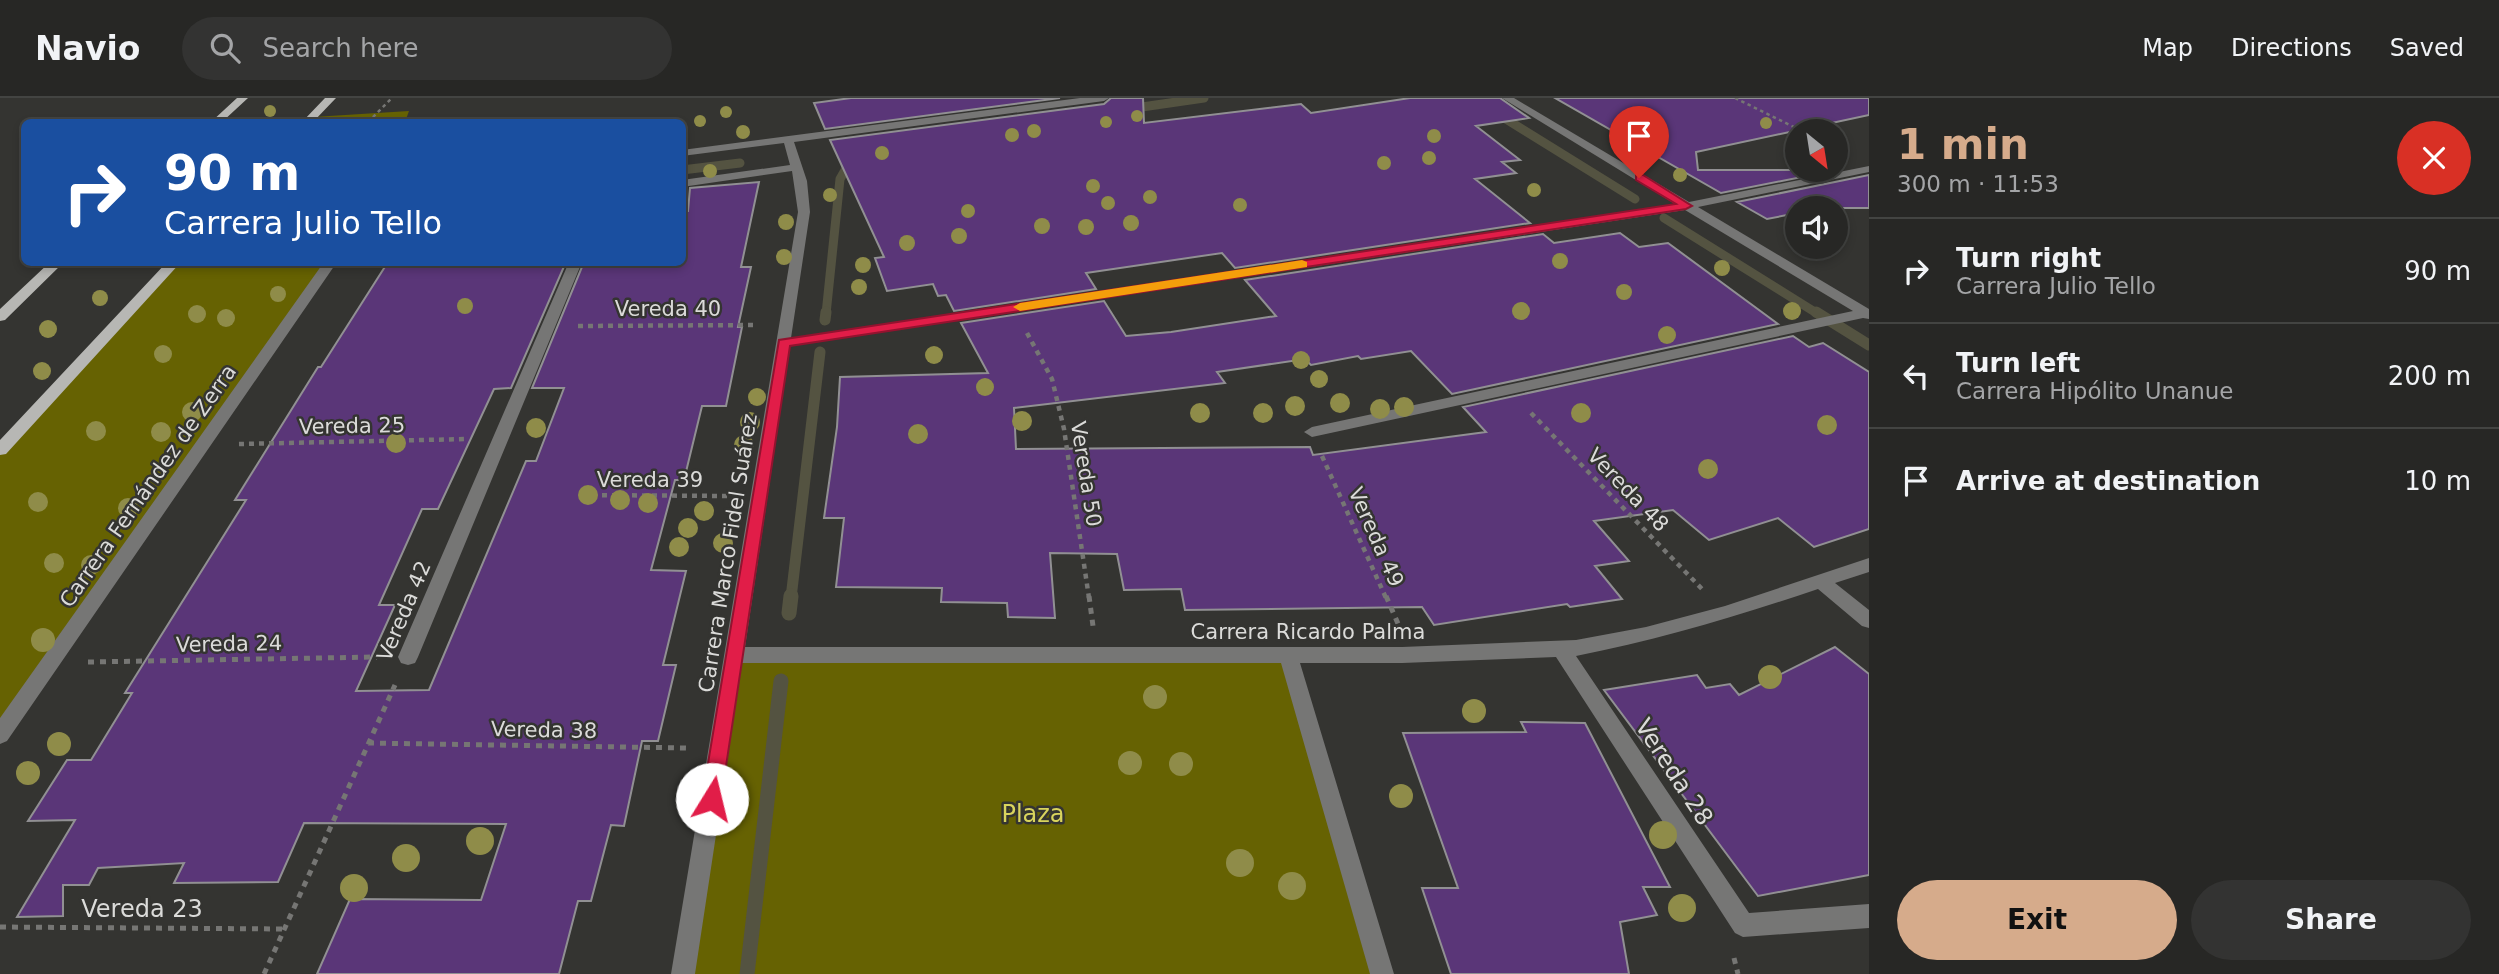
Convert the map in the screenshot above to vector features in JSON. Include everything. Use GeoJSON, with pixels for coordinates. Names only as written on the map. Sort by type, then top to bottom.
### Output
{"type":"FeatureCollection","features":[{"type":"Feature","properties":{"kind":"main road"},"geometry":{"type":"LineString","coordinates":[[219,119],[243,98]]}},
{"type":"Feature","properties":{"kind":"main road"},"geometry":{"type":"LineString","coordinates":[[310,119],[331,98]]}},
{"type":"Feature","properties":{"kind":"main road"},"geometry":{"type":"LineString","coordinates":[[0,317],[54,266]]}},
{"type":"Feature","properties":{"kind":"main road"},"geometry":{"type":"LineString","coordinates":[[0,450],[171,266]]}},
{"type":"Feature","properties":{"kind":"street"},"geometry":{"type":"LineString","coordinates":[[686,152],[1104,98]]}},
{"type":"Feature","properties":{"kind":"street"},"geometry":{"type":"LineString","coordinates":[[1507,98],[1867,314]]}},
{"type":"Feature","properties":{"kind":"street","name":"Carrera Marco Fidel Suárez"},"geometry":{"type":"LineString","coordinates":[[683,974],[804,212],[797,167],[788,139]]}},
{"type":"Feature","properties":{"kind":"street"},"geometry":{"type":"LineString","coordinates":[[686,183],[797,167]]}},
{"type":"Feature","properties":{"kind":"street"},"geometry":{"type":"LineString","coordinates":[[784,343],[1686,206],[1869,169]]}},
{"type":"Feature","properties":{"kind":"street","name":"Carrera Fernández de Zerra"},"geometry":{"type":"LineString","coordinates":[[0,735],[328,266]]}},
{"type":"Feature","properties":{"kind":"street","name":"Vereda 42"},"geometry":{"type":"LineString","coordinates":[[408,657],[574,266]]}},
{"type":"Feature","properties":{"kind":"street"},"geometry":{"type":"LineString","coordinates":[[1312,432],[1867,314]]}},
{"type":"Feature","properties":{"kind":"street","name":"Carrera Ricardo Palma"},"geometry":{"type":"LineString","coordinates":[[734,655],[1411,655],[1561,649],[1646,635],[1726,613],[1869,565]]}},
{"type":"Feature","properties":{"kind":"street"},"geometry":{"type":"LineString","coordinates":[[1820,582],[1869,621]]}},
{"type":"Feature","properties":{"kind":"street","name":"Vereda 28"},"geometry":{"type":"LineString","coordinates":[[1561,649],[1743,925],[1869,916]]}},
{"type":"Feature","properties":{"kind":"street"},"geometry":{"type":"LineString","coordinates":[[1289,655],[1382,974]]}},
{"type":"Feature","properties":{"kind":"path"},"geometry":{"type":"LineString","coordinates":[[371,119],[392,98]]}},
{"type":"Feature","properties":{"kind":"path"},"geometry":{"type":"LineString","coordinates":[[1735,98],[1785,123]]}},
{"type":"Feature","properties":{"kind":"path","name":"Vereda 50"},"geometry":{"type":"LineString","coordinates":[[1013,308],[1044,361],[1055,391],[1064,429],[1097,655]]}},
{"type":"Feature","properties":{"kind":"path","name":"Vereda 40"},"geometry":{"type":"LineString","coordinates":[[549,326],[787,324]]}},
{"type":"Feature","properties":{"kind":"path","name":"Vereda 48"},"geometry":{"type":"LineString","coordinates":[[1508,390],[1726,613]]}},
{"type":"Feature","properties":{"kind":"path","name":"Vereda 49"},"geometry":{"type":"LineString","coordinates":[[1312,432],[1411,655]]}},
{"type":"Feature","properties":{"kind":"path","name":"Vereda 25"},"geometry":{"type":"LineString","coordinates":[[205,445],[500,438]]}},
{"type":"Feature","properties":{"kind":"path","name":"Vereda 39"},"geometry":{"type":"LineString","coordinates":[[582,495],[760,496]]}},
{"type":"Feature","properties":{"kind":"path","name":"Vereda 24"},"geometry":{"type":"LineString","coordinates":[[51,662],[408,657]]}},
{"type":"Feature","properties":{"kind":"path","name":"Vereda 42"},"geometry":{"type":"LineString","coordinates":[[264,974],[408,657]]}},
{"type":"Feature","properties":{"kind":"path","name":"Vereda 38"},"geometry":{"type":"LineString","coordinates":[[368,743],[720,749]]}},
{"type":"Feature","properties":{"kind":"path","name":"Vereda 23"},"geometry":{"type":"LineString","coordinates":[[0,928],[283,929]]}},
{"type":"Feature","properties":{"kind":"green space"},"geometry":{"type":"Polygon","coordinates":[[[409,111],[406,119],[311,119],[409,111]]]}},
{"type":"Feature","properties":{"kind":"green space"},"geometry":{"type":"Polygon","coordinates":[[[172,266],[329,266],[0,735],[0,450],[172,266]]]}},
{"type":"Feature","properties":{"kind":"green space","name":"Plaza"},"geometry":{"type":"Polygon","coordinates":[[[735,655],[1288,655],[1382,974],[683,974],[735,655]]]}},
{"type":"Feature","properties":{"kind":"building"},"geometry":{"type":"Polygon","coordinates":[[[851,98],[1060,98],[825,129],[814,103],[851,98]]]}},
{"type":"Feature","properties":{"kind":"building"},"geometry":{"type":"Polygon","coordinates":[[[1111,98],[1143,98],[1144,123],[1301,104],[1311,113],[1410,98],[1500,98],[1529,118],[1476,126],[1520,160],[1502,162],[1516,173],[1475,179],[1530,223],[1235,268],[1222,253],[1086,273],[1096,289],[954,311],[946,295],[938,296],[933,284],[887,291],[875,258],[884,257],[830,140],[1104,104],[1111,98]]]}},
{"type":"Feature","properties":{"kind":"building"},"geometry":{"type":"Polygon","coordinates":[[[1555,98],[1869,98],[1869,115],[1848,119],[1785,119],[1785,133],[1696,152],[1698,170],[1785,170],[1785,180],[1721,193],[1555,98]]]}},
{"type":"Feature","properties":{"kind":"building"},"geometry":{"type":"Polygon","coordinates":[[[1869,175],[1869,208],[1848,208],[1848,196],[1785,196],[1785,215],[1767,219],[1737,202],[1835,182],[1848,182],[1848,179],[1869,175]]]}},
{"type":"Feature","properties":{"kind":"building"},"geometry":{"type":"Polygon","coordinates":[[[759,182],[741,267],[751,267],[738,327],[742,327],[726,406],[702,406],[684,480],[675,480],[651,570],[686,571],[663,665],[676,665],[658,741],[642,741],[624,826],[611,825],[591,901],[578,901],[559,974],[317,974],[350,899],[481,900],[506,824],[304,823],[278,882],[174,883],[184,863],[98,868],[89,885],[63,885],[63,916],[17,917],[75,820],[28,821],[67,760],[91,760],[132,693],[125,693],[246,500],[235,500],[318,367],[321,367],[385,266],[564,266],[511,388],[494,389],[438,509],[422,509],[379,605],[395,605],[356,691],[429,690],[526,461],[536,461],[564,388],[532,388],[582,266],[686,266],[686,211],[690,188],[759,182]]]}},
{"type":"Feature","properties":{"kind":"building"},"geometry":{"type":"Polygon","coordinates":[[[1620,233],[1639,247],[1668,243],[1778,324],[1452,394],[1411,351],[1361,359],[1358,356],[1311,365],[1305,359],[1217,372],[1225,383],[1014,408],[1016,449],[1310,447],[1313,455],[1486,432],[1463,407],[1793,336],[1809,347],[1823,343],[1869,372],[1869,529],[1814,547],[1778,518],[1709,540],[1673,510],[1594,521],[1629,561],[1595,566],[1622,599],[1570,607],[1567,604],[1434,625],[1422,607],[1185,610],[1181,589],[1124,590],[1117,554],[1050,553],[1055,618],[1008,617],[1007,603],[941,602],[942,588],[836,587],[844,518],[824,518],[837,427],[840,377],[988,373],[961,323],[1104,301],[1126,336],[1171,332],[1276,316],[1245,280],[1543,234],[1554,243],[1620,233]]]}},
{"type":"Feature","properties":{"kind":"building"},"geometry":{"type":"Polygon","coordinates":[[[1835,647],[1869,674],[1869,875],[1758,896],[1604,690],[1697,675],[1706,688],[1730,684],[1739,695],[1835,647]]]}},
{"type":"Feature","properties":{"kind":"building"},"geometry":{"type":"Polygon","coordinates":[[[1521,722],[1585,723],[1670,887],[1643,887],[1657,915],[1620,922],[1629,974],[1451,974],[1422,888],[1458,888],[1403,733],[1526,732],[1521,722]]]}},
{"type":"Feature","properties":{"kind":"waterway"},"geometry":{"type":"LineString","coordinates":[[1128,109],[1204,98]]}},
{"type":"Feature","properties":{"kind":"waterway"},"geometry":{"type":"LineString","coordinates":[[1472,98],[1635,199]]}},
{"type":"Feature","properties":{"kind":"waterway"},"geometry":{"type":"LineString","coordinates":[[826,314],[840,179],[848,165],[856,160]]}},
{"type":"Feature","properties":{"kind":"waterway"},"geometry":{"type":"LineString","coordinates":[[686,170],[740,163]]}},
{"type":"Feature","properties":{"kind":"waterway"},"geometry":{"type":"LineString","coordinates":[[1664,218],[1818,314]]}},
{"type":"Feature","properties":{"kind":"waterway"},"geometry":{"type":"LineString","coordinates":[[825,320],[826,312]]}},
{"type":"Feature","properties":{"kind":"waterway"},"geometry":{"type":"LineString","coordinates":[[1816,312],[1869,345]]}},
{"type":"Feature","properties":{"kind":"waterway"},"geometry":{"type":"LineString","coordinates":[[791,598],[820,352]]}},
{"type":"Feature","properties":{"kind":"waterway"},"geometry":{"type":"LineString","coordinates":[[789,613],[791,596]]}},
{"type":"Feature","properties":{"kind":"waterway"},"geometry":{"type":"LineString","coordinates":[[747,974],[781,681]]}},
{"type":"Feature","properties":{"kind":"slow traffic"},"geometry":{"type":"LineString","coordinates":[[1020,307],[1302,264]]}},
{"type":"Feature","properties":{"kind":"route"},"geometry":{"type":"LineString","coordinates":[[712,799],[784,343],[1686,206],[1639,178]]}}]}
